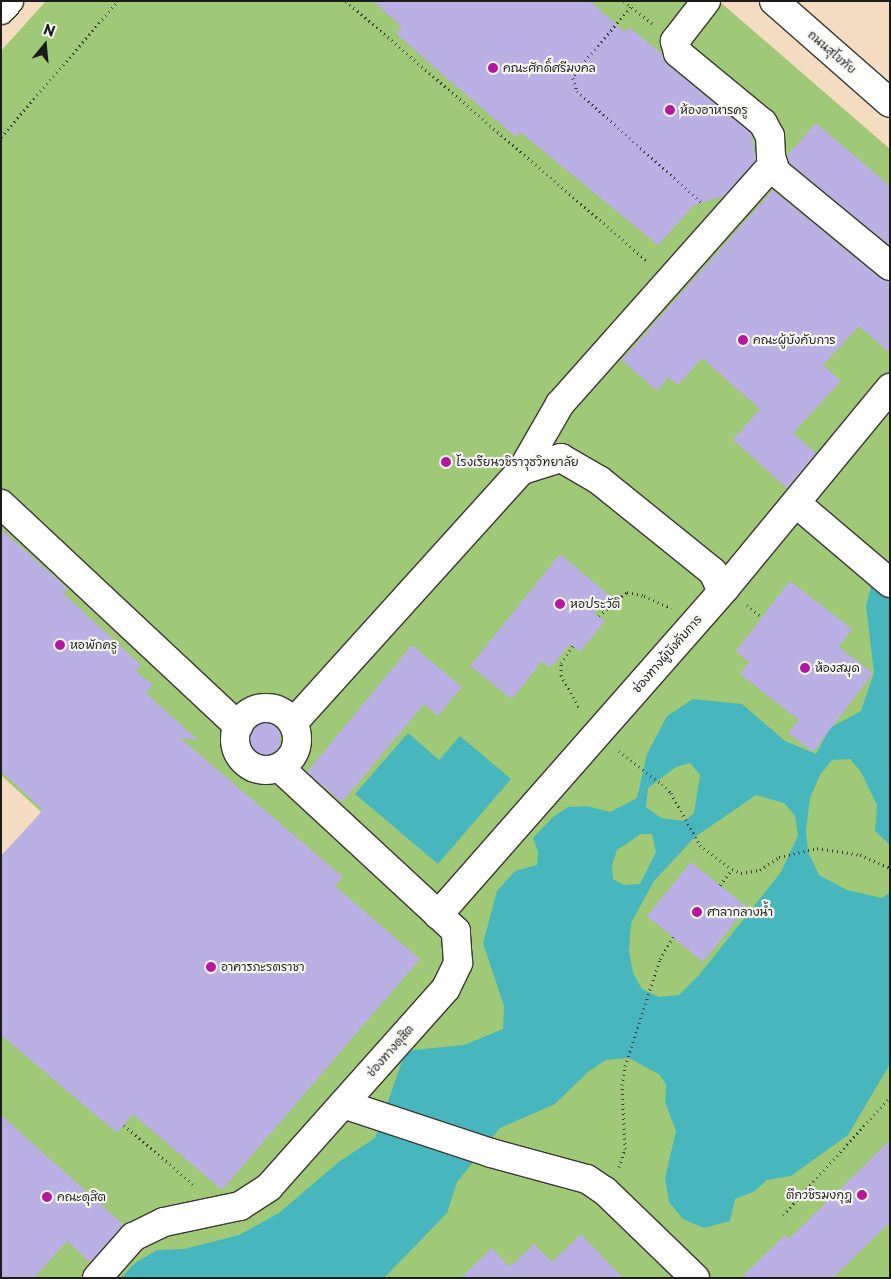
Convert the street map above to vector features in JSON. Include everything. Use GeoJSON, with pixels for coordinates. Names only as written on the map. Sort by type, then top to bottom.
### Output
{"type":"FeatureCollection","features":[{"type":"Feature","properties":{"kind":"street"},"geometry":{"type":"LineString","coordinates":[[1,10],[9,1]]}},
{"type":"Feature","properties":{"kind":"street"},"geometry":{"type":"LineString","coordinates":[[706,1],[675,42],[678,53],[763,123],[770,136],[773,164],[776,172],[890,266]]}},
{"type":"Feature","properties":{"kind":"street","name":"ถนนสุโขทัย"},"geometry":{"type":"LineString","coordinates":[[782,4],[890,103]]}},
{"type":"Feature","properties":{"kind":"street"},"geometry":{"type":"LineString","coordinates":[[293,723],[522,470],[560,404],[773,164]]}},
{"type":"Feature","properties":{"kind":"street","name":"ช่องทางผู้บังคับการ"},"geometry":{"type":"LineString","coordinates":[[438,915],[797,504],[890,388]]}},
{"type":"Feature","properties":{"kind":"street"},"geometry":{"type":"LineString","coordinates":[[522,470],[561,458],[599,480],[713,572],[722,591]]}},
{"type":"Feature","properties":{"kind":"street"},"geometry":{"type":"LineString","coordinates":[[1,504],[238,726]]}},
{"type":"Feature","properties":{"kind":"street"},"geometry":{"type":"LineString","coordinates":[[797,504],[890,583]]}},
{"type":"Feature","properties":{"kind":"street"},"geometry":{"type":"LineString","coordinates":[[267,708],[286,715],[293,723],[297,738],[294,753],[280,768],[259,770],[242,759],[234,741],[238,726],[247,714],[267,708]]}},
{"type":"Feature","properties":{"kind":"street","name":"ช่องทางดุสิต"},"geometry":{"type":"LineString","coordinates":[[97,1278],[134,1237],[164,1222],[240,1206],[269,1187],[446,988],[458,964],[456,932],[280,768]]}},
{"type":"Feature","properties":{"kind":"street"},"geometry":{"type":"LineString","coordinates":[[343,1104],[492,1153],[587,1180],[605,1191],[695,1278]]}},
{"type":"Feature","properties":{"kind":"path"},"geometry":{"type":"LineString","coordinates":[[1,137],[118,1]]}},
{"type":"Feature","properties":{"kind":"path"},"geometry":{"type":"LineString","coordinates":[[346,1],[669,280]]}},
{"type":"Feature","properties":{"kind":"path"},"geometry":{"type":"LineString","coordinates":[[624,1],[675,42]]}},
{"type":"Feature","properties":{"kind":"path"},"geometry":{"type":"LineString","coordinates":[[631,7],[577,70],[573,78],[577,91],[722,221]]}},
{"type":"Feature","properties":{"kind":"path"},"geometry":{"type":"LineString","coordinates":[[599,616],[627,592],[666,604],[693,625]]}},
{"type":"Feature","properties":{"kind":"path"},"geometry":{"type":"LineString","coordinates":[[573,646],[561,664],[561,675],[596,735],[662,784],[671,793],[700,845],[732,869],[742,873],[760,870],[779,857],[817,848],[860,855],[890,868]]}},
{"type":"Feature","properties":{"kind":"path"},"geometry":{"type":"LineString","coordinates":[[720,885],[732,869]]}},
{"type":"Feature","properties":{"kind":"path"},"geometry":{"type":"LineString","coordinates":[[605,1191],[616,1174],[625,1149],[622,1085],[625,1066],[660,959],[673,937]]}},
{"type":"Feature","properties":{"kind":"path"},"geometry":{"type":"LineString","coordinates":[[783,1214],[890,1097]]}},
{"type":"Feature","properties":{"kind":"path"},"geometry":{"type":"LineString","coordinates":[[124,1124],[224,1210]]}},
{"type":"Feature","properties":{"kind":"green space","name":"โรงเรียนวชิราวุธวิทยาลัย"},"geometry":{"type":"Polygon","coordinates":[[[46,1],[719,1],[890,149],[890,1278],[1,1278],[1,958],[92,859],[1,775],[1,51],[46,1]]]}},
{"type":"Feature","properties":{"kind":"water"},"geometry":{"type":"Polygon","coordinates":[[[890,562],[890,845],[875,831],[877,805],[861,772],[850,759],[832,760],[820,775],[810,798],[806,831],[808,852],[819,875],[847,890],[882,898],[890,892],[890,1064],[848,1135],[791,1176],[767,1180],[755,1191],[735,1199],[730,1221],[704,1228],[683,1219],[669,1202],[665,1178],[676,1131],[665,1102],[666,1085],[660,1075],[629,1058],[606,1060],[589,1071],[555,1104],[500,1128],[457,1182],[447,1213],[384,1278],[121,1278],[135,1263],[157,1250],[184,1249],[239,1235],[279,1213],[340,1161],[375,1138],[404,1056],[413,1050],[464,1045],[503,1029],[504,1006],[483,943],[497,891],[515,871],[537,865],[538,852],[533,838],[553,817],[568,807],[587,806],[610,812],[637,798],[647,754],[667,716],[693,699],[742,704],[785,741],[816,754],[830,728],[861,711],[874,673],[866,606],[872,583],[890,562]],[[690,763],[676,767],[648,788],[646,807],[661,818],[685,821],[694,813],[700,775],[690,763]],[[756,795],[695,837],[654,881],[631,923],[629,951],[633,973],[642,989],[659,997],[679,995],[700,974],[781,872],[798,836],[795,816],[784,803],[756,795]],[[641,834],[617,850],[612,865],[613,879],[624,885],[640,884],[656,852],[652,834],[641,834]]]}},
{"type":"Feature","properties":{"kind":"water"},"geometry":{"type":"Polygon","coordinates":[[[408,733],[439,760],[460,736],[511,779],[438,864],[355,794],[408,733]]]}},
{"type":"Feature","properties":{"kind":"building"},"geometry":{"type":"Polygon","coordinates":[[[373,1],[590,1],[625,32],[629,27],[662,54],[668,65],[751,133],[756,160],[724,196],[694,205],[658,245],[520,132],[516,137],[434,67],[396,33],[402,27],[373,1]]]}},
{"type":"Feature","properties":{"kind":"building"},"geometry":{"type":"Polygon","coordinates":[[[816,123],[890,186],[890,246],[789,163],[787,156],[816,123]]]}},
{"type":"Feature","properties":{"kind":"building","name":"คณะผู้บังคับการ"},"geometry":{"type":"Polygon","coordinates":[[[773,190],[880,278],[890,281],[890,353],[859,326],[823,365],[841,381],[793,433],[816,453],[787,488],[733,440],[760,409],[702,358],[678,385],[669,377],[657,391],[622,360],[773,190]]]}},
{"type":"Feature","properties":{"kind":"building","name":"อาคารภะรตราชา"},"geometry":{"type":"Polygon","coordinates":[[[1,529],[68,589],[63,593],[141,665],[136,671],[153,685],[146,693],[199,741],[179,737],[343,877],[335,886],[420,959],[222,1190],[133,1114],[117,1133],[1,1035],[1,856],[43,810],[1,771],[1,529]]]}},
{"type":"Feature","properties":{"kind":"building","name":"หอประวัติ"},"geometry":{"type":"Polygon","coordinates":[[[560,554],[609,595],[594,613],[605,621],[580,652],[570,644],[550,668],[542,661],[512,699],[470,666],[560,554]]]}},
{"type":"Feature","properties":{"kind":"building","name":"ห้องสมุด"},"geometry":{"type":"Polygon","coordinates":[[[790,581],[852,629],[839,647],[873,673],[813,752],[788,733],[799,720],[740,674],[749,662],[736,651],[790,581]]]}},
{"type":"Feature","properties":{"kind":"building"},"geometry":{"type":"Polygon","coordinates":[[[412,645],[462,687],[438,716],[424,704],[342,802],[307,772],[412,645]]]}},
{"type":"Feature","properties":{"kind":"building"},"geometry":{"type":"Polygon","coordinates":[[[263,723],[273,724],[280,732],[280,752],[266,755],[250,752],[250,736],[253,728],[263,723]]]}},
{"type":"Feature","properties":{"kind":"building","name":"ศาลากลางน้ำ"},"geometry":{"type":"Polygon","coordinates":[[[691,862],[747,907],[703,962],[647,916],[691,862]]]}},
{"type":"Feature","properties":{"kind":"building","name":"คณะดุสิต"},"geometry":{"type":"Polygon","coordinates":[[[1,1115],[124,1225],[90,1262],[67,1241],[34,1278],[1,1278],[1,1115]]]}},
{"type":"Feature","properties":{"kind":"building","name":"ตึกวชิรมงกุฎ"},"geometry":{"type":"Polygon","coordinates":[[[890,1140],[890,1222],[833,1278],[741,1278],[785,1235],[789,1239],[890,1140]]]}},
{"type":"Feature","properties":{"kind":"building"},"geometry":{"type":"Polygon","coordinates":[[[581,1234],[623,1278],[461,1278],[492,1248],[510,1267],[534,1244],[552,1262],[581,1234]]]}},
{"type":"Feature","properties":{"kind":"place","name":"คณะศักดิ์ศรีมงคล"},"geometry":{"type":"Point","coordinates":[493,68]}},
{"type":"Feature","properties":{"kind":"place","name":"ห้องอาหารครู"},"geometry":{"type":"Point","coordinates":[670,110]}},
{"type":"Feature","properties":{"kind":"place","name":"คณะผู้บังคับการ"},"geometry":{"type":"Point","coordinates":[743,340]}},
{"type":"Feature","properties":{"kind":"place","name":"โรงเรียนวชิราวุธวิทยาลัย"},"geometry":{"type":"Point","coordinates":[446,462]}},
{"type":"Feature","properties":{"kind":"place","name":"หอประวัติ"},"geometry":{"type":"Point","coordinates":[560,604]}},
{"type":"Feature","properties":{"kind":"place","name":"หอพักครู"},"geometry":{"type":"Point","coordinates":[60,645]}},
{"type":"Feature","properties":{"kind":"place","name":"ห้องสมุด"},"geometry":{"type":"Point","coordinates":[805,668]}},
{"type":"Feature","properties":{"kind":"place","name":"ศาลากลางน้ำ"},"geometry":{"type":"Point","coordinates":[697,912]}},
{"type":"Feature","properties":{"kind":"place","name":"อาคารภะรตราชา"},"geometry":{"type":"Point","coordinates":[211,967]}},
{"type":"Feature","properties":{"kind":"place","name":"ตึกวชิรมงกุฎ"},"geometry":{"type":"Point","coordinates":[862,1195]}},
{"type":"Feature","properties":{"kind":"place","name":"คณะดุสิต"},"geometry":{"type":"Point","coordinates":[47,1197]}}]}
